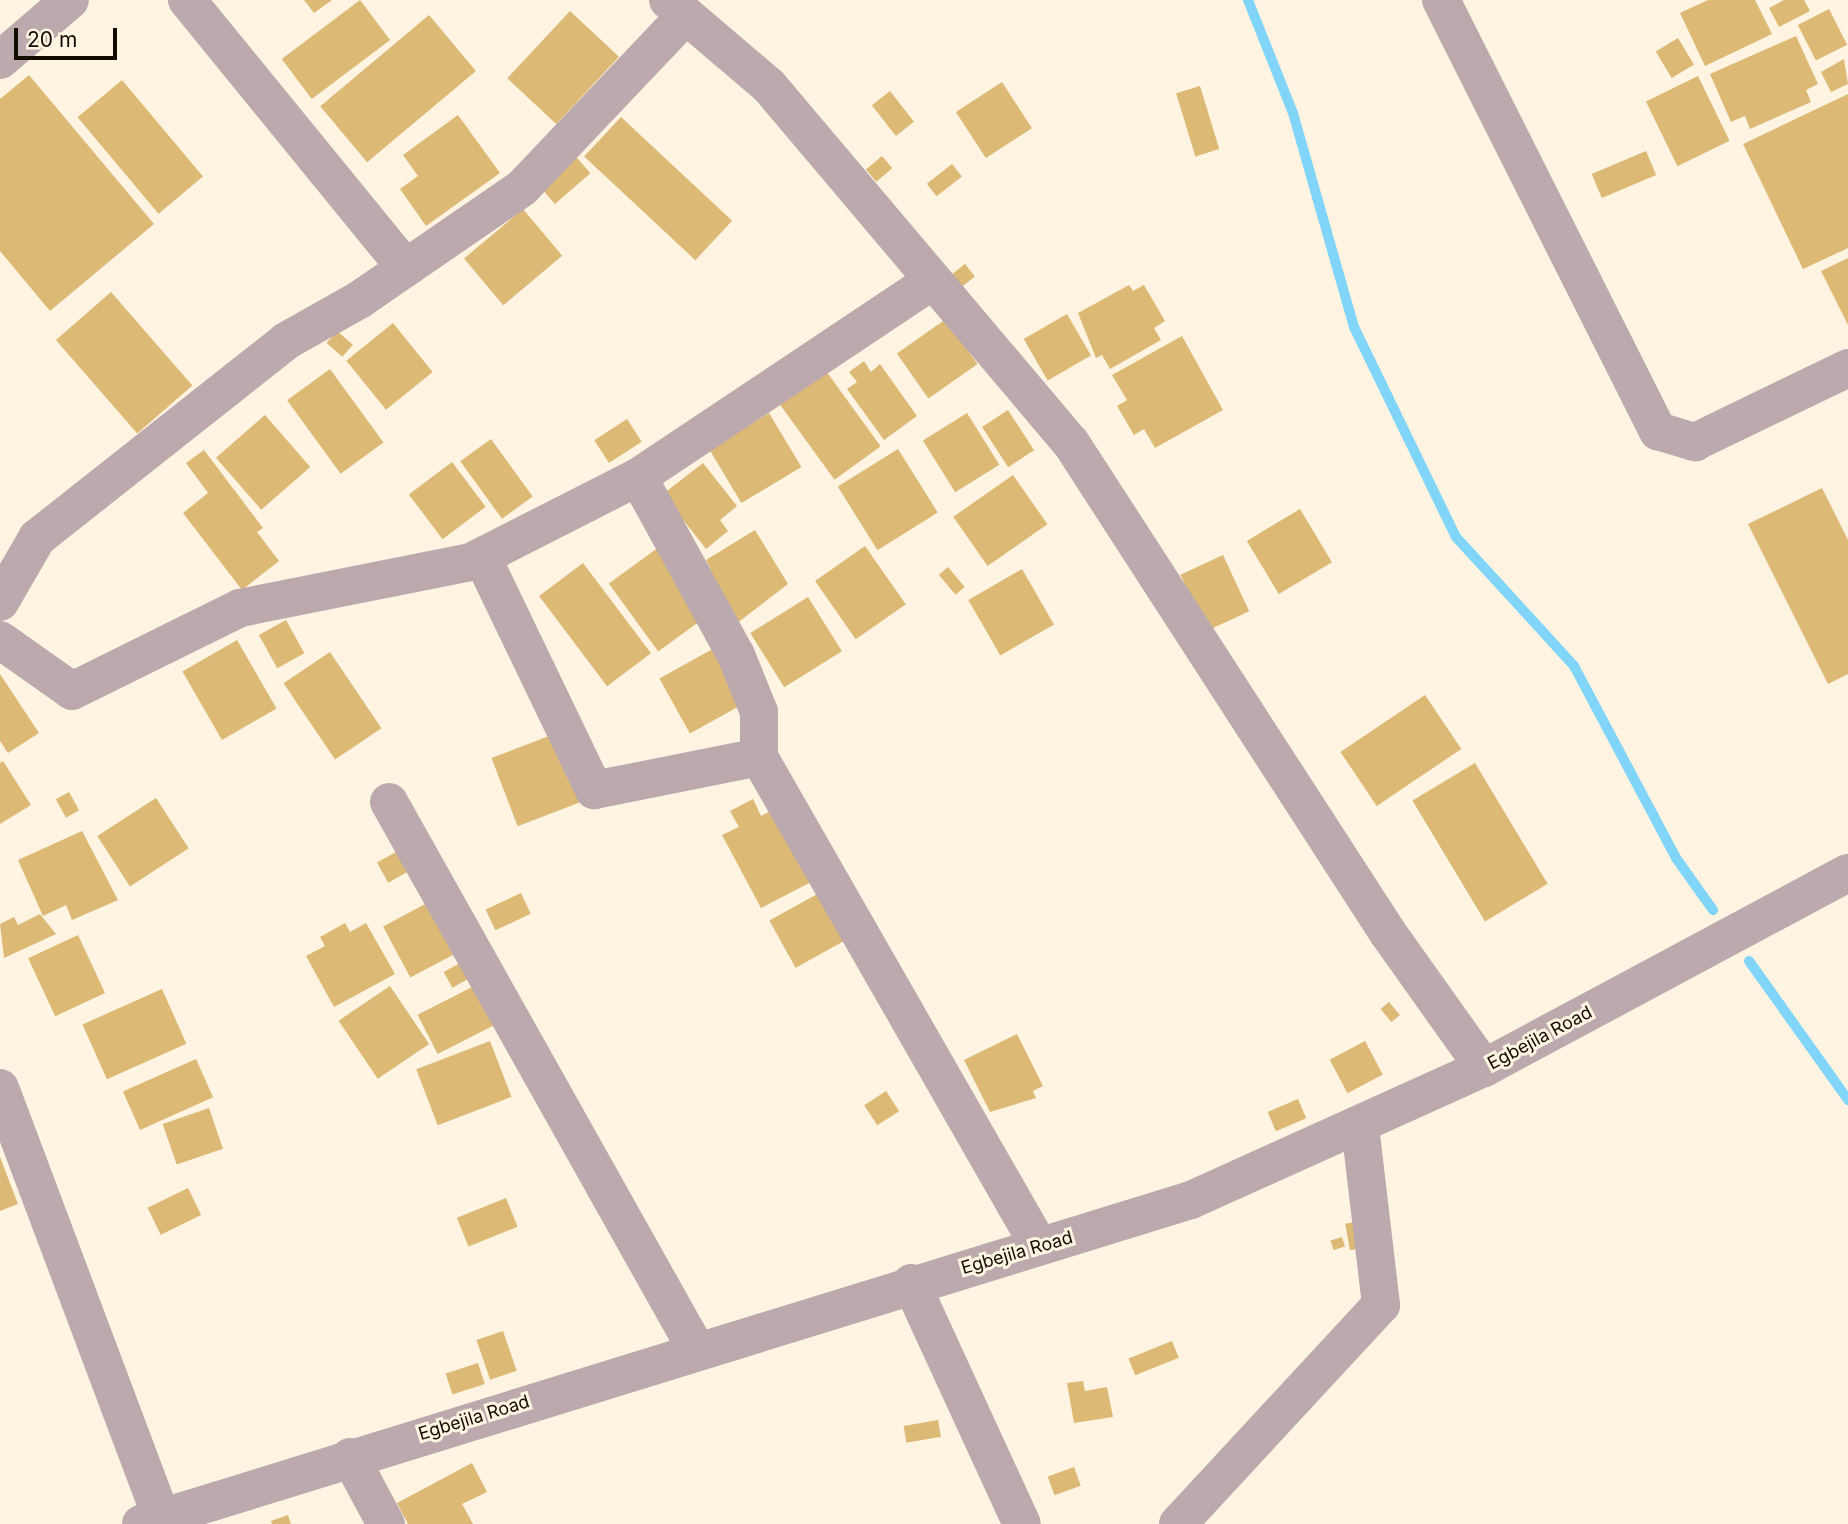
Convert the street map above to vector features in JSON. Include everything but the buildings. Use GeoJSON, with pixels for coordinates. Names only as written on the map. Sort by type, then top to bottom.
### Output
{"type":"FeatureCollection","features":[{"type":"Feature","properties":{"kind":"street"},"geometry":{"type":"LineString","coordinates":[[0,60],[70,0]]}},
{"type":"Feature","properties":{"kind":"street"},"geometry":{"type":"LineString","coordinates":[[187,0],[405,267]]}},
{"type":"Feature","properties":{"kind":"street"},"geometry":{"type":"LineString","coordinates":[[1441,0],[1658,431],[1695,442],[1848,368]]}},
{"type":"Feature","properties":{"kind":"street"},"geometry":{"type":"LineString","coordinates":[[0,602],[37,538],[286,341],[405,267],[522,188],[677,7],[769,86],[1071,443],[1380,922],[1484,1068]]}},
{"type":"Feature","properties":{"kind":"street"},"geometry":{"type":"LineString","coordinates":[[0,640],[72,691],[240,608],[482,557],[638,477],[932,281]]}},
{"type":"Feature","properties":{"kind":"street"},"geometry":{"type":"LineString","coordinates":[[638,477],[736,655],[759,712],[759,758],[1039,1246]]}},
{"type":"Feature","properties":{"kind":"street"},"geometry":{"type":"LineString","coordinates":[[482,557],[594,790],[759,758]]}},
{"type":"Feature","properties":{"kind":"street"},"geometry":{"type":"LineString","coordinates":[[389,802],[696,1349]]}},
{"type":"Feature","properties":{"kind":"street","name":"Egbejila Road"},"geometry":{"type":"LineString","coordinates":[[151,1521],[696,1349],[1191,1200],[1484,1068],[1848,873]]}},
{"type":"Feature","properties":{"kind":"street"},"geometry":{"type":"LineString","coordinates":[[0,1088],[151,1521]]}},
{"type":"Feature","properties":{"kind":"street"},"geometry":{"type":"LineString","coordinates":[[1178,1524],[1381,1305],[1360,1126]]}},
{"type":"Feature","properties":{"kind":"street"},"geometry":{"type":"LineString","coordinates":[[911,1283],[1022,1524]]}},
{"type":"Feature","properties":{"kind":"street"},"geometry":{"type":"LineString","coordinates":[[350,1457],[386,1524]]}},
{"type":"Feature","properties":{"kind":"waterway"},"geometry":{"type":"LineString","coordinates":[[1248,0],[1293,113],[1354,327],[1456,537],[1574,666],[1676,858],[1713,910]]}},
{"type":"Feature","properties":{"kind":"waterway"},"geometry":{"type":"LineString","coordinates":[[1749,961],[1848,1100]]}}]}
